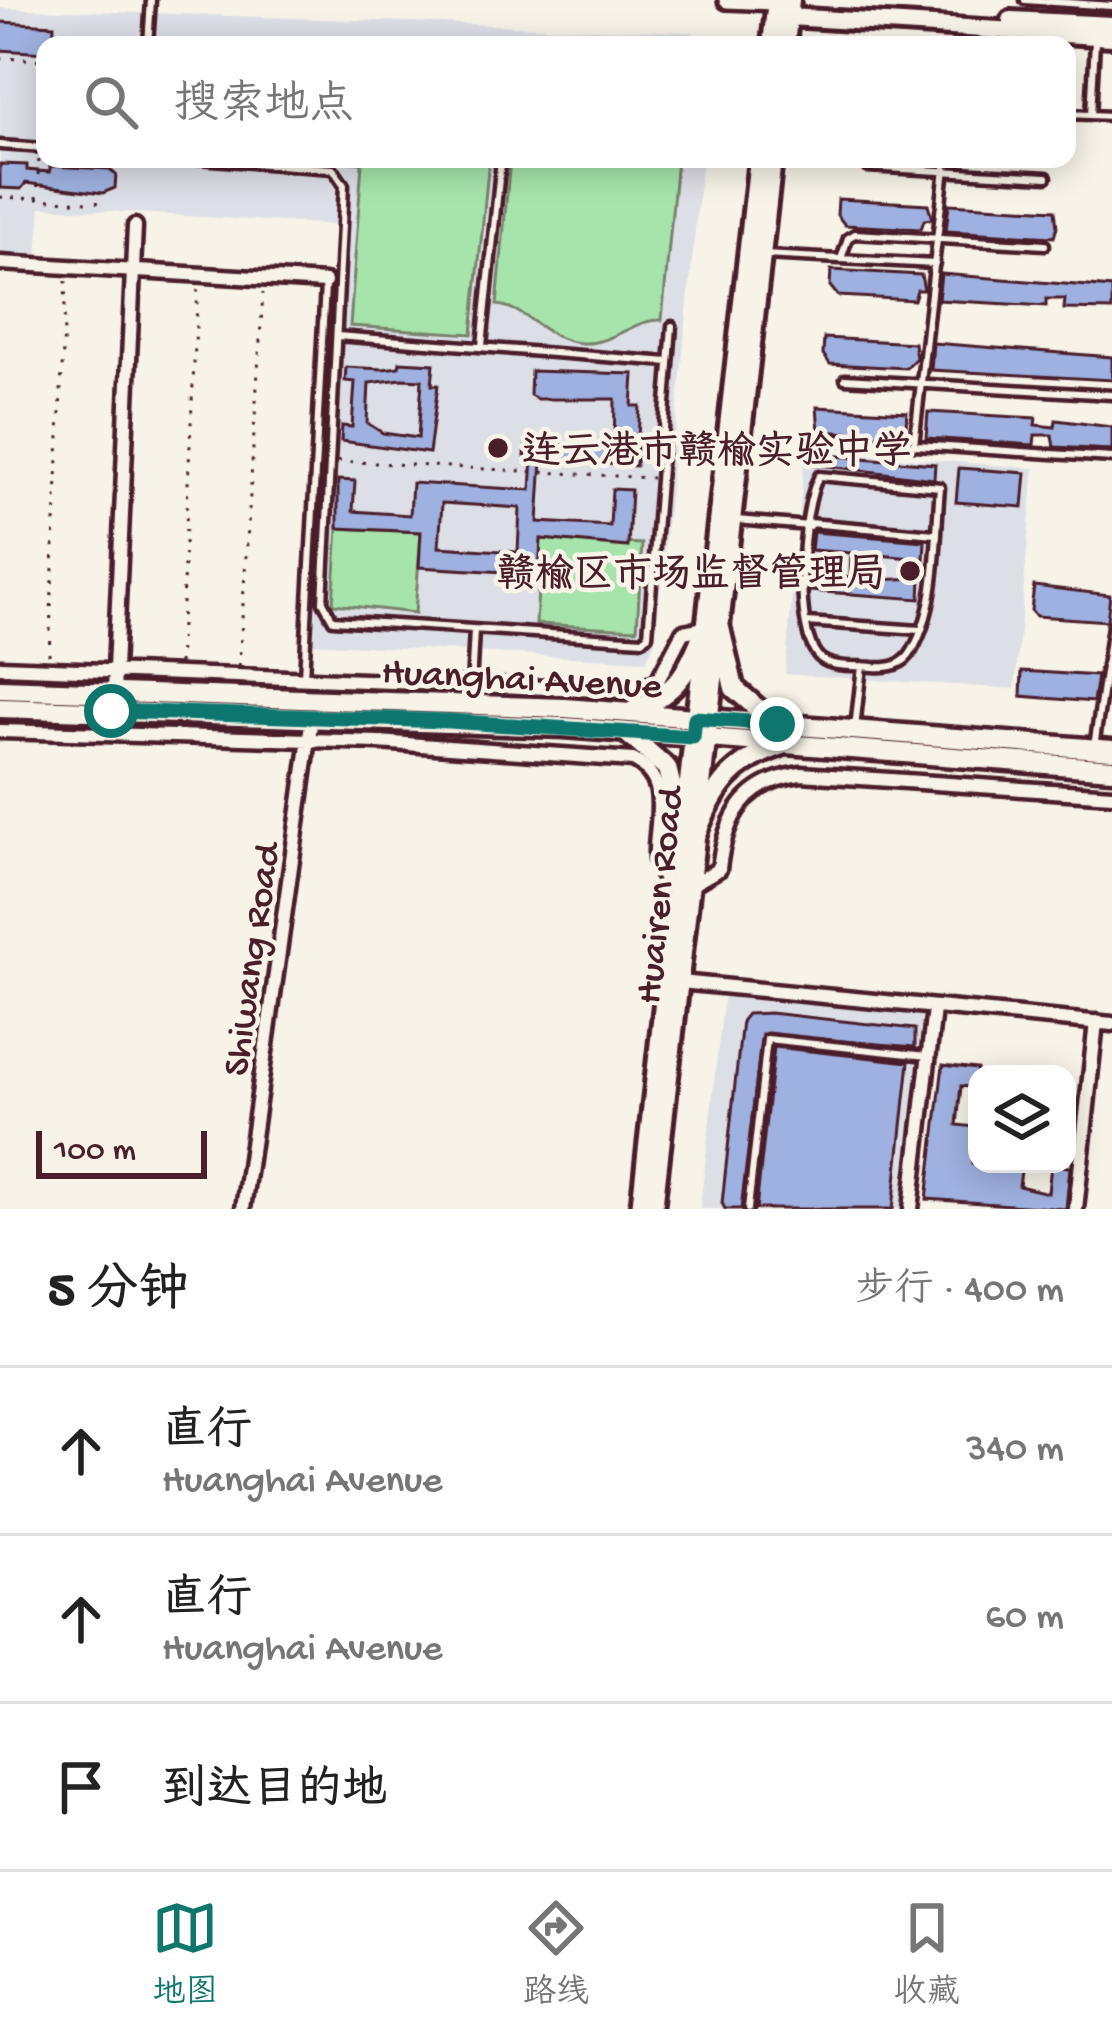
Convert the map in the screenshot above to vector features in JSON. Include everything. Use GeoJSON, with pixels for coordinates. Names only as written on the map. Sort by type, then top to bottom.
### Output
{"type":"FeatureCollection","features":[{"type":"Feature","properties":{"kind":"main road"},"geometry":{"type":"LineString","coordinates":[[785,5],[1104,31]]}},
{"type":"Feature","properties":{"kind":"main road"},"geometry":{"type":"LineString","coordinates":[[774,36],[785,5]]}},
{"type":"Feature","properties":{"kind":"main road"},"geometry":{"type":"LineString","coordinates":[[785,5],[786,36]]}},
{"type":"Feature","properties":{"kind":"main road","name":"Huairen Road"},"geometry":{"type":"LineString","coordinates":[[640,1209],[683,890],[757,168]]}},
{"type":"Feature","properties":{"kind":"main road","name":"Huairen Road"},"geometry":{"type":"LineString","coordinates":[[712,628],[732,520],[772,168]]}},
{"type":"Feature","properties":{"kind":"main road"},"geometry":{"type":"LineString","coordinates":[[689,831],[667,768],[625,722],[673,691],[712,628]]}},
{"type":"Feature","properties":{"kind":"main road"},"geometry":{"type":"LineString","coordinates":[[712,628],[734,688],[777,724]]}},
{"type":"Feature","properties":{"kind":"main road","name":"Huanghai Avenue"},"geometry":{"type":"LineString","coordinates":[[0,689],[470,694],[625,722]]}},
{"type":"Feature","properties":{"kind":"main road","name":"Huanghai Avenue"},"geometry":{"type":"LineString","coordinates":[[0,708],[625,722],[701,728],[786,744],[1112,769]]}},
{"type":"Feature","properties":{"kind":"main road","name":"Huanghai Avenue"},"geometry":{"type":"LineString","coordinates":[[701,728],[777,724],[1103,749]]}},
{"type":"Feature","properties":{"kind":"main road"},"geometry":{"type":"LineString","coordinates":[[689,831],[724,777],[753,756],[786,744]]}},
{"type":"Feature","properties":{"kind":"main road","name":"Huairen Road"},"geometry":{"type":"LineString","coordinates":[[654,1209],[680,982],[683,890]]}},
{"type":"Feature","properties":{"kind":"street"},"geometry":{"type":"LineString","coordinates":[[727,0],[785,5]]}},
{"type":"Feature","properties":{"kind":"street"},"geometry":{"type":"LineString","coordinates":[[114,692],[134,226]]}},
{"type":"Feature","properties":{"kind":"street"},"geometry":{"type":"LineString","coordinates":[[0,263],[326,282]]}},
{"type":"Feature","properties":{"kind":"street"},"geometry":{"type":"LineString","coordinates":[[0,667],[304,677],[470,694],[643,690],[668,670],[683,632],[712,628]]}},
{"type":"Feature","properties":{"kind":"street","name":"Shiwang Road"},"geometry":{"type":"LineString","coordinates":[[243,1209],[312,717]]}},
{"type":"Feature","properties":{"kind":"street"},"geometry":{"type":"LineString","coordinates":[[0,730],[308,740],[633,760],[648,768],[659,789],[656,864],[683,890],[719,869],[723,833],[742,802],[753,789],[780,777],[801,774],[1112,795]]}},
{"type":"Feature","properties":{"kind":"street"},"geometry":{"type":"LineString","coordinates":[[680,982],[1112,1024]]}},
{"type":"Feature","properties":{"kind":"street"},"geometry":{"type":"LineString","coordinates":[[911,1209],[934,1009]]}},
{"type":"Feature","properties":{"kind":"street"},"geometry":{"type":"LineString","coordinates":[[1076,1209],[1096,1022]]}},
{"type":"Feature","properties":{"kind":"lane"},"geometry":{"type":"LineString","coordinates":[[149,36],[151,0]]}},
{"type":"Feature","properties":{"kind":"lane"},"geometry":{"type":"LineString","coordinates":[[1024,0],[1112,6]]}},
{"type":"Feature","properties":{"kind":"lane"},"geometry":{"type":"LineString","coordinates":[[1091,115],[1104,31]]}},
{"type":"Feature","properties":{"kind":"lane"},"geometry":{"type":"LineString","coordinates":[[1076,114],[1112,116]]}},
{"type":"Feature","properties":{"kind":"lane"},"geometry":{"type":"LineString","coordinates":[[0,145],[36,148]]}},
{"type":"Feature","properties":{"kind":"lane"},"geometry":{"type":"LineString","coordinates":[[320,168],[340,174],[345,214],[323,602],[329,618],[643,640],[648,634],[672,326]]}},
{"type":"Feature","properties":{"kind":"lane"},"geometry":{"type":"LineString","coordinates":[[482,347],[500,168]]}},
{"type":"Feature","properties":{"kind":"lane"},"geometry":{"type":"LineString","coordinates":[[883,168],[1047,177]]}},
{"type":"Feature","properties":{"kind":"lane"},"geometry":{"type":"LineString","coordinates":[[914,445],[945,168]]}},
{"type":"Feature","properties":{"kind":"lane"},"geometry":{"type":"LineString","coordinates":[[842,259],[848,238],[855,234],[1045,244]]}},
{"type":"Feature","properties":{"kind":"lane"},"geometry":{"type":"LineString","coordinates":[[762,254],[934,264]]}},
{"type":"Feature","properties":{"kind":"lane"},"geometry":{"type":"LineString","coordinates":[[304,677],[326,282]]}},
{"type":"Feature","properties":{"kind":"lane"},"geometry":{"type":"LineString","coordinates":[[337,336],[669,362]]}},
{"type":"Feature","properties":{"kind":"lane"},"geometry":{"type":"LineString","coordinates":[[844,379],[1112,395]]}},
{"type":"Feature","properties":{"kind":"lane"},"geometry":{"type":"LineString","coordinates":[[826,439],[1112,458]]}},
{"type":"Feature","properties":{"kind":"lane"},"geometry":{"type":"LineString","coordinates":[[819,476],[940,487],[935,534],[928,606],[902,663],[862,666],[820,658],[801,588],[819,476]]}},
{"type":"Feature","properties":{"kind":"lane"},"geometry":{"type":"LineString","coordinates":[[732,520],[935,534]]}},
{"type":"Feature","properties":{"kind":"lane"},"geometry":{"type":"LineString","coordinates":[[807,622],[920,630]]}},
{"type":"Feature","properties":{"kind":"lane"},"geometry":{"type":"LineString","coordinates":[[1103,749],[1112,626]]}},
{"type":"Feature","properties":{"kind":"lane"},"geometry":{"type":"LineString","coordinates":[[470,694],[474,630]]}},
{"type":"Feature","properties":{"kind":"lane"},"geometry":{"type":"LineString","coordinates":[[855,730],[862,666]]}},
{"type":"Feature","properties":{"kind":"lane"},"geometry":{"type":"LineString","coordinates":[[748,1209],[767,1039],[928,1057]]}},
{"type":"Feature","properties":{"kind":"path"},"geometry":{"type":"LineString","coordinates":[[0,58],[36,60]]}},
{"type":"Feature","properties":{"kind":"path"},"geometry":{"type":"LineString","coordinates":[[37,199],[40,168]]}},
{"type":"Feature","properties":{"kind":"path"},"geometry":{"type":"LineString","coordinates":[[0,197],[106,203]]}},
{"type":"Feature","properties":{"kind":"path"},"geometry":{"type":"LineString","coordinates":[[49,668],[67,268]]}},
{"type":"Feature","properties":{"kind":"path"},"geometry":{"type":"LineString","coordinates":[[179,672],[199,276]]}},
{"type":"Feature","properties":{"kind":"path"},"geometry":{"type":"LineString","coordinates":[[238,674],[264,279]]}},
{"type":"Feature","properties":{"kind":"path"},"geometry":{"type":"LineString","coordinates":[[330,460],[660,478]]}},
{"type":"Feature","properties":{"kind":"shaded area","name":"连云港市赣榆实验中学"},"geometry":{"type":"Polygon","coordinates":[[[0,8],[693,32],[696,36],[36,36],[36,168],[701,168],[655,641],[646,661],[309,643],[336,225],[41,207],[37,256],[0,254],[0,8]]]}},
{"type":"Feature","properties":{"kind":"shaded area","name":"赣榆区市场监督管理局"},"geometry":{"type":"Polygon","coordinates":[[[805,450],[1034,468],[1015,689],[785,674],[805,450]]]}},
{"type":"Feature","properties":{"kind":"shaded area"},"geometry":{"type":"Polygon","coordinates":[[[724,994],[924,1016],[903,1209],[700,1209],[724,994]]]}},
{"type":"Feature","properties":{"kind":"green space"},"geometry":{"type":"Polygon","coordinates":[[[362,168],[488,168],[472,334],[350,326],[362,168]]]}},
{"type":"Feature","properties":{"kind":"green space"},"geometry":{"type":"Polygon","coordinates":[[[509,168],[676,168],[662,320],[582,343],[557,337],[518,312],[497,305],[509,168]]]}},
{"type":"Feature","properties":{"kind":"green space"},"geometry":{"type":"Polygon","coordinates":[[[338,528],[421,532],[415,613],[333,604],[338,528]]]}},
{"type":"Feature","properties":{"kind":"green space"},"geometry":{"type":"Polygon","coordinates":[[[541,539],[642,544],[637,629],[536,624],[541,539]]]}},
{"type":"Feature","properties":{"kind":"building"},"geometry":{"type":"Polygon","coordinates":[[[0,22],[54,25],[53,36],[36,36],[36,52],[0,50],[0,22]]]}},
{"type":"Feature","properties":{"kind":"building"},"geometry":{"type":"Polygon","coordinates":[[[0,164],[50,172],[50,168],[109,169],[116,175],[115,188],[103,193],[26,183],[21,189],[0,188],[0,164]]]}},
{"type":"Feature","properties":{"kind":"building"},"geometry":{"type":"Polygon","coordinates":[[[838,199],[928,204],[932,219],[924,220],[921,229],[845,225],[837,215],[838,199]]]}},
{"type":"Feature","properties":{"kind":"building"},"geometry":{"type":"Polygon","coordinates":[[[949,204],[1055,210],[1057,227],[1054,237],[946,231],[949,204]]]}},
{"type":"Feature","properties":{"kind":"building"},"geometry":{"type":"Polygon","coordinates":[[[831,270],[921,275],[924,290],[917,290],[914,300],[838,296],[830,286],[831,270]]]}},
{"type":"Feature","properties":{"kind":"building"},"geometry":{"type":"Polygon","coordinates":[[[941,274],[1112,288],[1112,310],[1064,309],[1065,299],[1046,299],[1046,306],[938,300],[941,274]]]}},
{"type":"Feature","properties":{"kind":"building"},"geometry":{"type":"Polygon","coordinates":[[[824,338],[914,343],[916,358],[906,368],[830,364],[823,354],[824,338]]]}},
{"type":"Feature","properties":{"kind":"building"},"geometry":{"type":"Polygon","coordinates":[[[933,343],[1112,357],[1112,380],[931,370],[933,343]]]}},
{"type":"Feature","properties":{"kind":"building"},"geometry":{"type":"Polygon","coordinates":[[[400,362],[434,364],[432,385],[438,385],[429,453],[341,441],[342,426],[352,427],[355,382],[345,381],[346,367],[399,367],[400,362]],[[422,380],[369,383],[367,423],[383,433],[418,438],[422,380]]]}},
{"type":"Feature","properties":{"kind":"building"},"geometry":{"type":"Polygon","coordinates":[[[531,371],[634,374],[632,406],[640,406],[636,466],[542,460],[538,522],[610,526],[612,489],[631,490],[628,547],[541,539],[539,574],[419,567],[421,532],[338,528],[338,480],[355,481],[353,511],[410,515],[412,483],[531,490],[533,456],[525,456],[526,442],[614,447],[615,399],[537,399],[530,395],[531,371]],[[442,503],[439,547],[518,552],[520,508],[442,503]]]}},
{"type":"Feature","properties":{"kind":"building"},"geometry":{"type":"Polygon","coordinates":[[[817,407],[907,412],[906,428],[900,436],[819,431],[817,407]]]}},
{"type":"Feature","properties":{"kind":"building"},"geometry":{"type":"Polygon","coordinates":[[[928,412],[1036,418],[1035,425],[1055,427],[1056,420],[1112,427],[1112,450],[1054,447],[1052,435],[1035,435],[1034,445],[926,438],[928,412]]]}},
{"type":"Feature","properties":{"kind":"building"},"geometry":{"type":"Polygon","coordinates":[[[812,454],[935,464],[934,479],[811,464],[812,454]]]}},
{"type":"Feature","properties":{"kind":"building"},"geometry":{"type":"Polygon","coordinates":[[[959,468],[1026,473],[1023,507],[956,502],[959,468]]]}},
{"type":"Feature","properties":{"kind":"building"},"geometry":{"type":"Polygon","coordinates":[[[813,532],[925,541],[924,559],[878,555],[876,580],[921,578],[920,599],[810,591],[810,570],[850,578],[851,553],[811,550],[813,532]]]}},
{"type":"Feature","properties":{"kind":"building"},"geometry":{"type":"Polygon","coordinates":[[[1034,586],[1110,595],[1107,621],[1036,616],[1031,610],[1034,586]]]}},
{"type":"Feature","properties":{"kind":"building"},"geometry":{"type":"Polygon","coordinates":[[[1022,671],[1097,676],[1093,702],[1021,696],[1022,671]]]}},
{"type":"Feature","properties":{"kind":"building"},"geometry":{"type":"Polygon","coordinates":[[[747,1014],[915,1029],[915,1047],[762,1034],[741,1209],[725,1209],[742,1020],[747,1014]]]}},
{"type":"Feature","properties":{"kind":"building"},"geometry":{"type":"Polygon","coordinates":[[[774,1047],[909,1062],[893,1209],[756,1209],[774,1047]]]}},
{"type":"Feature","properties":{"kind":"building"},"geometry":{"type":"Polygon","coordinates":[[[943,1065],[968,1068],[957,1125],[968,1126],[968,1173],[1021,1173],[1019,1186],[1048,1193],[1050,1173],[1069,1173],[1066,1209],[927,1199],[943,1065]]]}},
{"type":"Feature","properties":{"kind":"place","name":"连云港市赣榆实验中学"},"geometry":{"type":"Point","coordinates":[498,448]}},
{"type":"Feature","properties":{"kind":"place","name":"赣榆区市场监督管理局"},"geometry":{"type":"Point","coordinates":[910,571]}},
{"type":"Feature","properties":{"kind":"route"},"geometry":{"type":"LineString","coordinates":[[111,711],[448,721],[693,737],[695,718],[777,724]]}}]}
